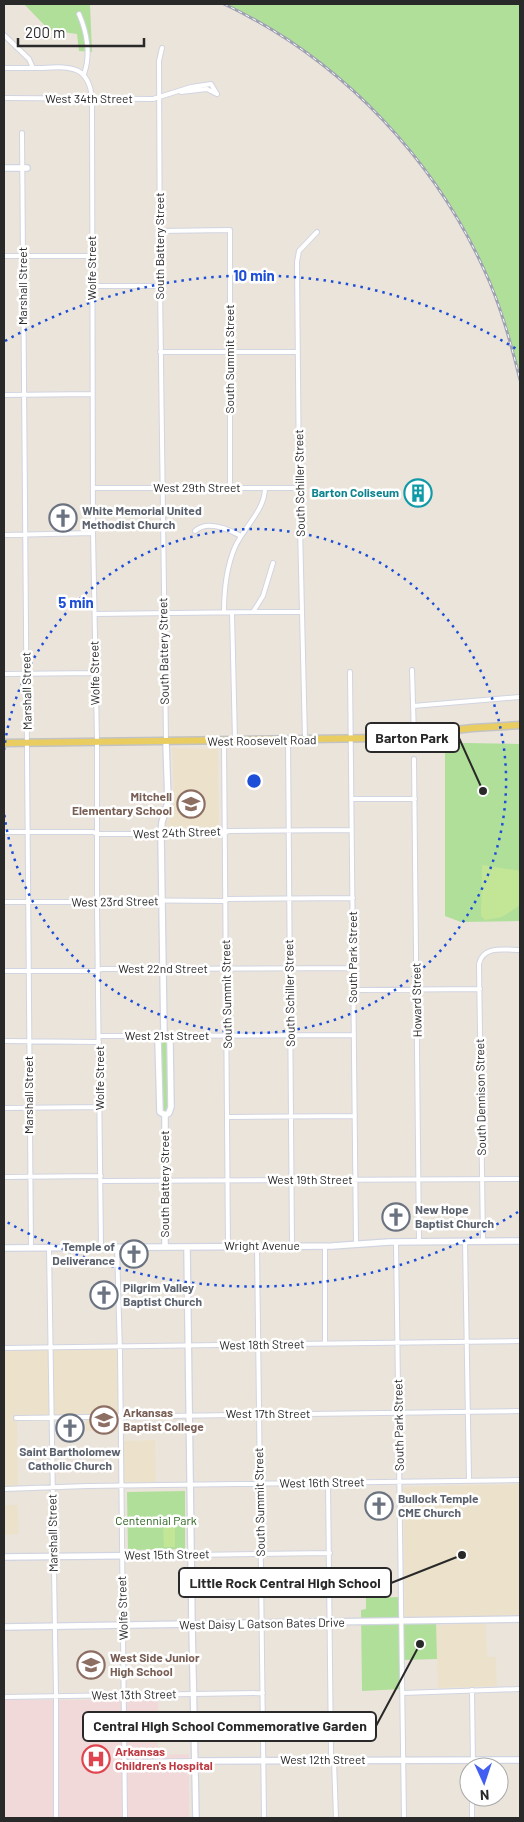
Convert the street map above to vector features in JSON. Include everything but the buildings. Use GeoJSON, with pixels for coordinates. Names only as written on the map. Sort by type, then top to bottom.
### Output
{"type":"FeatureCollection","features":[{"type":"Feature","properties":{"kind":"main road","name":"West Roosevelt Road"},"geometry":{"type":"LineString","coordinates":[[4,743],[350,739],[414,736],[464,729],[520,725]]}},
{"type":"Feature","properties":{"kind":"street"},"geometry":{"type":"LineString","coordinates":[[4,68],[66,68],[84,74],[87,46],[79,14]]}},
{"type":"Feature","properties":{"kind":"street"},"geometry":{"type":"LineString","coordinates":[[4,35],[29,59],[33,68]]}},
{"type":"Feature","properties":{"kind":"street","name":"South Battery Street"},"geometry":{"type":"LineString","coordinates":[[162,48],[159,62],[160,352],[163,613],[168,802],[162,822],[161,834],[164,1036],[170,1041],[171,1107],[169,1114],[165,1115],[165,1247]]}},
{"type":"Feature","properties":{"kind":"street","name":"Wolfe Street"},"geometry":{"type":"LineString","coordinates":[[84,74],[90,85],[92,98],[93,533],[97,742],[96,902],[100,1042],[101,1247]]}},
{"type":"Feature","properties":{"kind":"street","name":"West 34th Street"},"geometry":{"type":"LineString","coordinates":[[4,98],[153,99],[191,87],[211,84],[217,94],[207,89],[173,93]]}},
{"type":"Feature","properties":{"kind":"street","name":"Marshall Street"},"geometry":{"type":"LineString","coordinates":[[22,133],[25,168],[23,256],[31,1248]]}},
{"type":"Feature","properties":{"kind":"street"},"geometry":{"type":"LineString","coordinates":[[4,168],[25,168]]}},
{"type":"Feature","properties":{"kind":"street","name":"South Summit Street"},"geometry":{"type":"LineString","coordinates":[[160,231],[230,230],[230,488]]}},
{"type":"Feature","properties":{"kind":"street","name":"South Schiller Street"},"geometry":{"type":"LineString","coordinates":[[305,740],[297,352],[298,255],[302,247],[317,232]]}},
{"type":"Feature","properties":{"kind":"street"},"geometry":{"type":"LineString","coordinates":[[4,256],[92,256]]}},
{"type":"Feature","properties":{"kind":"street"},"geometry":{"type":"LineString","coordinates":[[93,286],[160,286]]}},
{"type":"Feature","properties":{"kind":"street"},"geometry":{"type":"LineString","coordinates":[[160,352],[297,352]]}},
{"type":"Feature","properties":{"kind":"street"},"geometry":{"type":"LineString","coordinates":[[4,395],[92,394]]}},
{"type":"Feature","properties":{"kind":"street","name":"West 29th Street"},"geometry":{"type":"LineString","coordinates":[[93,488],[300,488]]}},
{"type":"Feature","properties":{"kind":"street"},"geometry":{"type":"LineString","coordinates":[[224,612],[225,590],[233,552],[261,506],[265,488]]}},
{"type":"Feature","properties":{"kind":"street"},"geometry":{"type":"LineString","coordinates":[[195,531],[200,527],[209,526],[224,529],[241,536]]}},
{"type":"Feature","properties":{"kind":"street"},"geometry":{"type":"LineString","coordinates":[[4,535],[93,533]]}},
{"type":"Feature","properties":{"kind":"street"},"geometry":{"type":"LineString","coordinates":[[253,612],[263,596],[273,563]]}},
{"type":"Feature","properties":{"kind":"street"},"geometry":{"type":"LineString","coordinates":[[95,614],[302,612]]}},
{"type":"Feature","properties":{"kind":"street"},"geometry":{"type":"LineString","coordinates":[[232,613],[235,741]]}},
{"type":"Feature","properties":{"kind":"street"},"geometry":{"type":"LineString","coordinates":[[412,670],[414,736]]}},
{"type":"Feature","properties":{"kind":"street","name":"South Park Street"},"geometry":{"type":"LineString","coordinates":[[350,672],[356,1243]]}},
{"type":"Feature","properties":{"kind":"street"},"geometry":{"type":"LineString","coordinates":[[4,674],[96,673]]}},
{"type":"Feature","properties":{"kind":"street"},"geometry":{"type":"LineString","coordinates":[[413,706],[520,697]]}},
{"type":"Feature","properties":{"kind":"street","name":"South Schiller Street"},"geometry":{"type":"LineString","coordinates":[[288,740],[292,1246]]}},
{"type":"Feature","properties":{"kind":"street","name":"South Summit Street"},"geometry":{"type":"LineString","coordinates":[[224,741],[228,1246]]}},
{"type":"Feature","properties":{"kind":"street","name":"Howard Street"},"geometry":{"type":"LineString","coordinates":[[414,759],[419,1242]]}},
{"type":"Feature","properties":{"kind":"street"},"geometry":{"type":"LineString","coordinates":[[351,799],[414,799]]}},
{"type":"Feature","properties":{"kind":"street","name":"West 24th Street"},"geometry":{"type":"LineString","coordinates":[[4,832],[220,834],[225,832],[289,830],[351,830]]}},
{"type":"Feature","properties":{"kind":"street","name":"West 23rd Street"},"geometry":{"type":"LineString","coordinates":[[4,902],[352,898]]}},
{"type":"Feature","properties":{"kind":"street","name":"South Dennison Street"},"geometry":{"type":"LineString","coordinates":[[483,1241],[479,964],[484,954],[493,950],[520,950]]}},
{"type":"Feature","properties":{"kind":"street","name":"West 22nd Street"},"geometry":{"type":"LineString","coordinates":[[4,971],[98,971],[102,969],[163,968],[353,968]]}},
{"type":"Feature","properties":{"kind":"street"},"geometry":{"type":"LineString","coordinates":[[353,990],[480,988]]}},
{"type":"Feature","properties":{"kind":"street","name":"West 21st Street"},"geometry":{"type":"LineString","coordinates":[[99,1036],[354,1035]]}},
{"type":"Feature","properties":{"kind":"street"},"geometry":{"type":"LineString","coordinates":[[164,1036],[158,1040],[160,1112],[165,1115]]}},
{"type":"Feature","properties":{"kind":"street"},"geometry":{"type":"LineString","coordinates":[[4,1041],[100,1042]]}},
{"type":"Feature","properties":{"kind":"street"},"geometry":{"type":"LineString","coordinates":[[4,1108],[100,1107]]}},
{"type":"Feature","properties":{"kind":"street"},"geometry":{"type":"LineString","coordinates":[[228,1118],[354,1116]]}},
{"type":"Feature","properties":{"kind":"street"},"geometry":{"type":"LineString","coordinates":[[4,1177],[100,1176]]}},
{"type":"Feature","properties":{"kind":"street","name":"West 19th Street"},"geometry":{"type":"LineString","coordinates":[[101,1181],[520,1179]]}},
{"type":"Feature","properties":{"kind":"street"},"geometry":{"type":"LineString","coordinates":[[465,1241],[469,1481]]}},
{"type":"Feature","properties":{"kind":"street","name":"Wright Avenue"},"geometry":{"type":"LineString","coordinates":[[4,1248],[325,1246],[356,1243],[520,1241]]}},
{"type":"Feature","properties":{"kind":"street","name":"South Park Street"},"geometry":{"type":"LineString","coordinates":[[396,1242],[404,1818]]}},
{"type":"Feature","properties":{"kind":"street","name":"South Summit Street"},"geometry":{"type":"LineString","coordinates":[[257,1246],[264,1818]]}},
{"type":"Feature","properties":{"kind":"street"},"geometry":{"type":"LineString","coordinates":[[325,1246],[325,1344]]}},
{"type":"Feature","properties":{"kind":"street","name":"Wolfe Street"},"geometry":{"type":"LineString","coordinates":[[117,1247],[125,1696],[125,1818]]}},
{"type":"Feature","properties":{"kind":"street","name":"South Battery Street"},"geometry":{"type":"LineString","coordinates":[[187,1247],[196,1818]]}},
{"type":"Feature","properties":{"kind":"street","name":"Marshall Street"},"geometry":{"type":"LineString","coordinates":[[49,1248],[56,1818]]}},
{"type":"Feature","properties":{"kind":"street","name":"West 18th Street"},"geometry":{"type":"LineString","coordinates":[[4,1348],[520,1341]]}},
{"type":"Feature","properties":{"kind":"street","name":"West 17th Street"},"geometry":{"type":"LineString","coordinates":[[16,1418],[520,1411]]}},
{"type":"Feature","properties":{"kind":"street","name":"West 16th Street"},"geometry":{"type":"LineString","coordinates":[[4,1489],[520,1480]]}},
{"type":"Feature","properties":{"kind":"street"},"geometry":{"type":"LineString","coordinates":[[328,1484],[332,1754],[334,1760],[336,1818]]}},
{"type":"Feature","properties":{"kind":"street","name":"West 15th Street"},"geometry":{"type":"LineString","coordinates":[[4,1557],[330,1553]]}},
{"type":"Feature","properties":{"kind":"street","name":"West Daisy L Gatson Bates Drive"},"geometry":{"type":"LineString","coordinates":[[4,1627],[520,1619]]}},
{"type":"Feature","properties":{"kind":"street"},"geometry":{"type":"LineString","coordinates":[[403,1692],[520,1689]]}},
{"type":"Feature","properties":{"kind":"street"},"geometry":{"type":"LineString","coordinates":[[472,1690],[473,1757]]}},
{"type":"Feature","properties":{"kind":"street","name":"West 13th Street"},"geometry":{"type":"LineString","coordinates":[[4,1696],[263,1693]]}},
{"type":"Feature","properties":{"kind":"street","name":"West 12th Street"},"geometry":{"type":"LineString","coordinates":[[125,1762],[334,1760],[459,1763]]}},
{"type":"Feature","properties":{"kind":"shaded area"},"geometry":{"type":"Polygon","coordinates":[[[172,748],[218,749],[219,829],[166,829],[166,823],[172,813],[174,797],[172,748]]]}},
{"type":"Feature","properties":{"kind":"shaded area","name":"Arkansas Baptist College"},"geometry":{"type":"Polygon","coordinates":[[[120,1347],[121,1431],[86,1431],[86,1418],[17,1418],[18,1489],[4,1489],[4,1348],[120,1347]]]}},
{"type":"Feature","properties":{"kind":"shaded area","name":"Arkansas Baptist College"},"geometry":{"type":"Polygon","coordinates":[[[155,1440],[156,1486],[121,1486],[121,1441],[155,1440]]]}},
{"type":"Feature","properties":{"kind":"shaded area"},"geometry":{"type":"Polygon","coordinates":[[[520,1484],[520,1616],[437,1617],[436,1621],[435,1617],[409,1618],[405,1616],[403,1487],[520,1484]]]}},
{"type":"Feature","properties":{"kind":"shaded area"},"geometry":{"type":"Polygon","coordinates":[[[4,1505],[18,1505],[19,1534],[4,1535],[4,1505]]]}},
{"type":"Feature","properties":{"kind":"shaded area"},"geometry":{"type":"Polygon","coordinates":[[[486,1623],[487,1657],[496,1657],[497,1686],[438,1688],[436,1625],[486,1623]]]}},
{"type":"Feature","properties":{"kind":"shaded area","name":"Arkansas Children's Hospital"},"geometry":{"type":"Polygon","coordinates":[[[4,1700],[158,1700],[158,1755],[189,1754],[189,1818],[4,1818],[4,1700]]]}},
{"type":"Feature","properties":{"kind":"green space"},"geometry":{"type":"Polygon","coordinates":[[[24,4],[90,4],[92,52],[79,51],[77,34],[49,30],[24,4]]]}},
{"type":"Feature","properties":{"kind":"green space"},"geometry":{"type":"Polygon","coordinates":[[[224,4],[520,4],[520,380],[507,331],[490,283],[469,239],[444,197],[415,157],[347,85],[309,54],[268,27],[224,4]]]}},
{"type":"Feature","properties":{"kind":"green space"},"geometry":{"type":"Polygon","coordinates":[[[445,744],[520,744],[520,921],[461,922],[445,916],[445,744]]]}},
{"type":"Feature","properties":{"kind":"green space"},"geometry":{"type":"Polygon","coordinates":[[[483,865],[520,871],[520,905],[502,917],[485,920],[481,916],[483,865]]]}},
{"type":"Feature","properties":{"kind":"green space"},"geometry":{"type":"Polygon","coordinates":[[[163,1041],[168,1043],[169,1109],[166,1113],[162,1110],[161,1044],[163,1041]]]}},
{"type":"Feature","properties":{"kind":"green space","name":"Centennial Park"},"geometry":{"type":"Polygon","coordinates":[[[185,1491],[185,1549],[128,1550],[127,1492],[185,1491]]]}},
{"type":"Feature","properties":{"kind":"green space"},"geometry":{"type":"Polygon","coordinates":[[[163,1524],[175,1524],[175,1547],[164,1547],[163,1524]]]}},
{"type":"Feature","properties":{"kind":"green space"},"geometry":{"type":"Polygon","coordinates":[[[402,1597],[402,1622],[436,1621],[437,1659],[403,1660],[403,1689],[362,1691],[361,1610],[366,1609],[366,1598],[402,1597]]]}},
{"type":"Feature","properties":{"kind":"railway"},"geometry":{"type":"LineString","coordinates":[[224,4],[268,27],[309,54],[347,85],[415,157],[444,197],[469,239],[490,283],[507,331],[520,380]]}},
{"type":"Feature","properties":{"kind":"place","name":"Barton Coliseum"},"geometry":{"type":"Point","coordinates":[418,493]}},
{"type":"Feature","properties":{"kind":"place","name":"White Memorial United Methodist Church"},"geometry":{"type":"Point","coordinates":[63,518]}},
{"type":"Feature","properties":{"kind":"place","name":"Barton Park"},"geometry":{"type":"Point","coordinates":[483,791]}},
{"type":"Feature","properties":{"kind":"place","name":"Mitchell Elementary School"},"geometry":{"type":"Point","coordinates":[191,804]}},
{"type":"Feature","properties":{"kind":"place","name":"New Hope Baptist Church"},"geometry":{"type":"Point","coordinates":[396,1217]}},
{"type":"Feature","properties":{"kind":"place","name":"Temple of Deliverance"},"geometry":{"type":"Point","coordinates":[134,1254]}},
{"type":"Feature","properties":{"kind":"place","name":"Pilgrim Valley Baptist Church"},"geometry":{"type":"Point","coordinates":[104,1295]}},
{"type":"Feature","properties":{"kind":"place","name":"Arkansas Baptist College"},"geometry":{"type":"Point","coordinates":[104,1420]}},
{"type":"Feature","properties":{"kind":"place","name":"Saint Bartholomew Catholic Church"},"geometry":{"type":"Point","coordinates":[70,1428]}},
{"type":"Feature","properties":{"kind":"place","name":"Bullock Temple CME Church"},"geometry":{"type":"Point","coordinates":[379,1506]}},
{"type":"Feature","properties":{"kind":"place","name":"Little Rock Central High School"},"geometry":{"type":"Point","coordinates":[462,1555]}},
{"type":"Feature","properties":{"kind":"place","name":"Central High School Commemorative Garden"},"geometry":{"type":"Point","coordinates":[420,1644]}},
{"type":"Feature","properties":{"kind":"place","name":"West Side Junior High School"},"geometry":{"type":"Point","coordinates":[91,1665]}},
{"type":"Feature","properties":{"kind":"place","name":"Arkansas Children's Hospital"},"geometry":{"type":"Point","coordinates":[96,1759]}}]}
